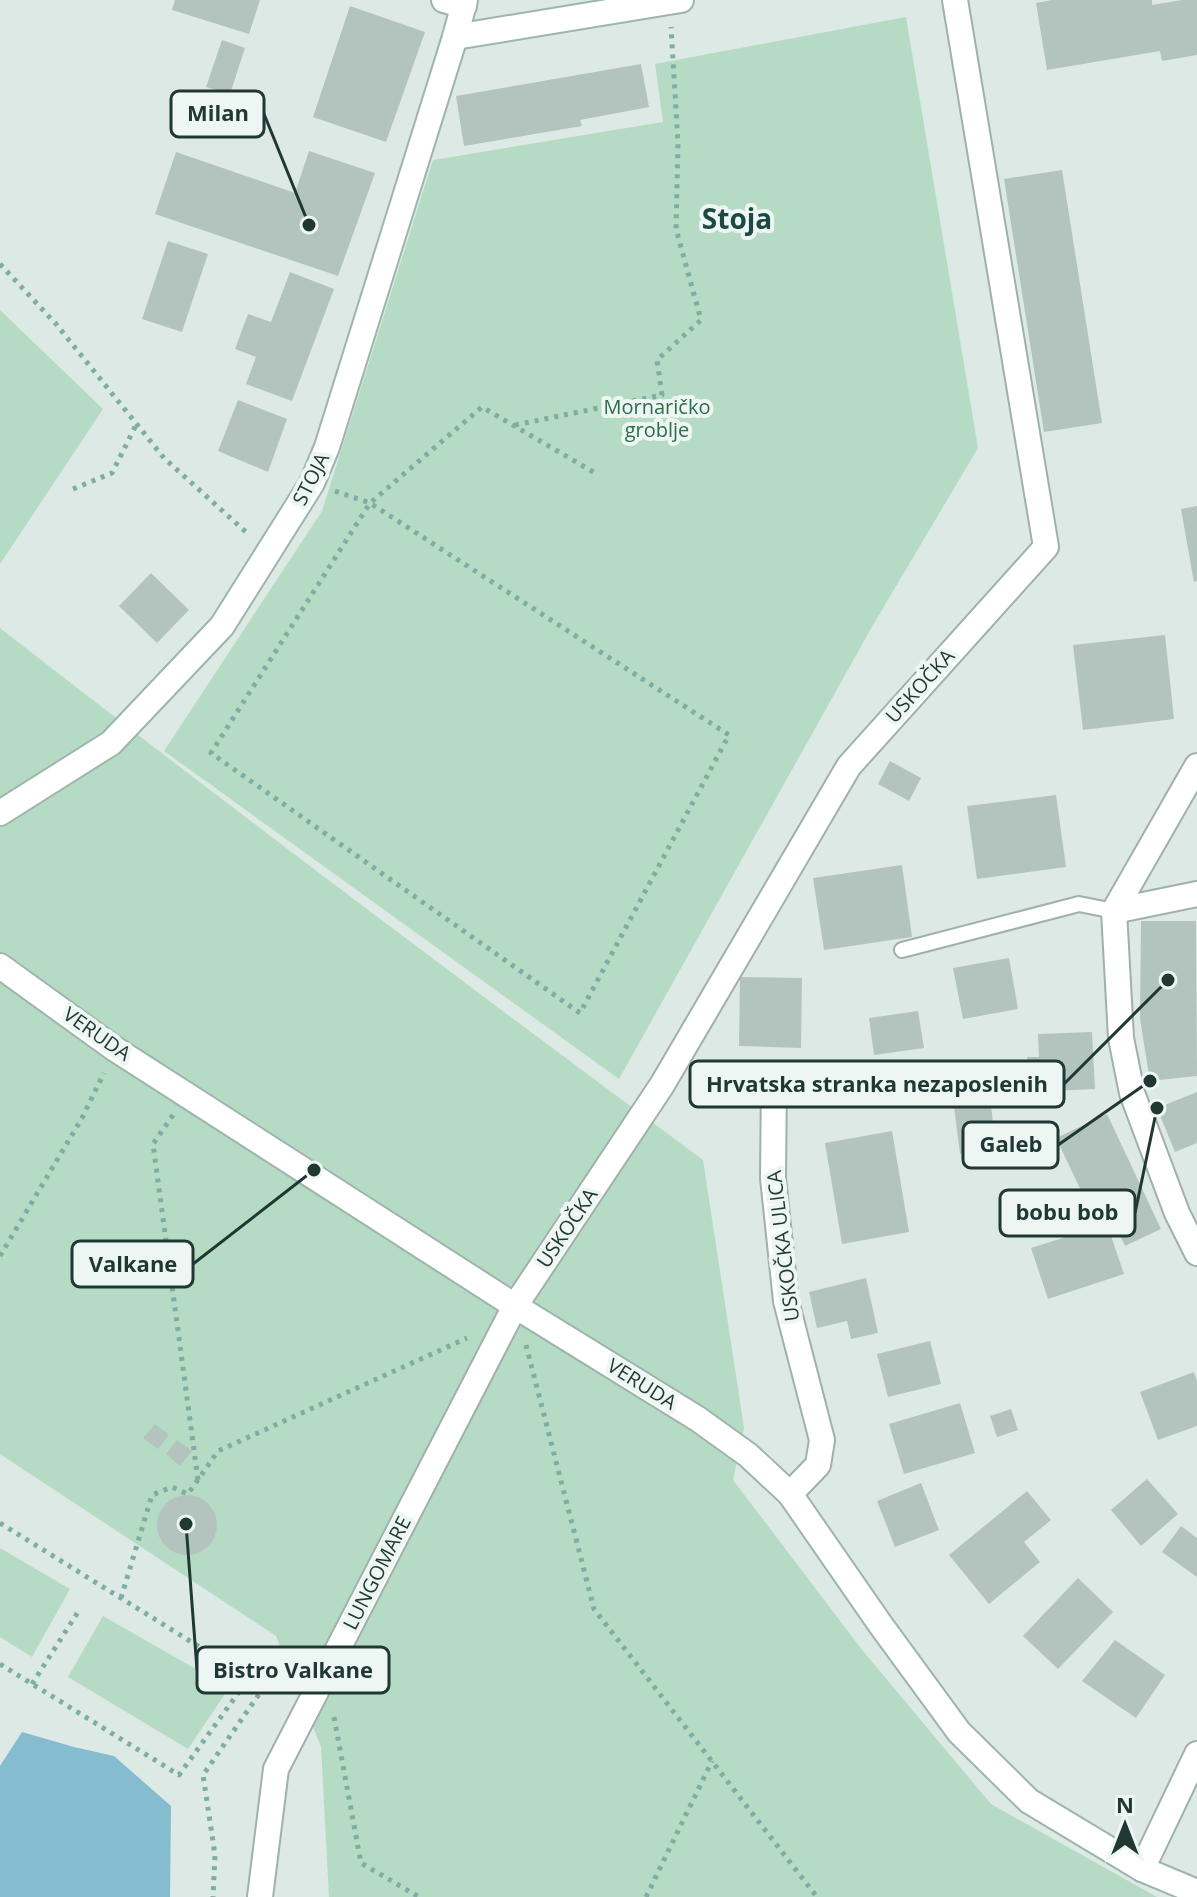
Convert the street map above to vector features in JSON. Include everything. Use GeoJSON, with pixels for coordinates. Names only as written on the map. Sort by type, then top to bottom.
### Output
{"type":"FeatureCollection","features":[{"type":"Feature","properties":{"kind":"street","name":"USKOČKA"},"geometry":{"type":"LineString","coordinates":[[512,1312],[662,1085],[849,766],[1046,547],[955,0]]}},
{"type":"Feature","properties":{"kind":"street"},"geometry":{"type":"LineString","coordinates":[[455,37],[581,9],[675,1]]}},
{"type":"Feature","properties":{"kind":"street","name":"STOJA"},"geometry":{"type":"LineString","coordinates":[[0,813],[111,743],[222,626],[312,483],[327,447],[455,37],[458,2]]}},
{"type":"Feature","properties":{"kind":"street"},"geometry":{"type":"LineString","coordinates":[[1197,766],[1114,911],[1121,1038],[1132,1093],[1177,1213],[1197,1253]]}},
{"type":"Feature","properties":{"kind":"street"},"geometry":{"type":"LineString","coordinates":[[1114,911],[1197,894]]}},
{"type":"Feature","properties":{"kind":"street","name":"VERUDA"},"geometry":{"type":"LineString","coordinates":[[0,966],[115,1049],[512,1312],[698,1419],[748,1455],[790,1494],[959,1732],[1029,1801],[1142,1869],[1197,1892]]}},
{"type":"Feature","properties":{"kind":"street","name":"USKOČKA ULICA"},"geometry":{"type":"LineString","coordinates":[[774,1078],[773,1178],[786,1301],[822,1440],[818,1465],[790,1494]]}},
{"type":"Feature","properties":{"kind":"street","name":"LUNGOMARE"},"geometry":{"type":"LineString","coordinates":[[260,1897],[276,1769],[512,1312]]}},
{"type":"Feature","properties":{"kind":"street"},"geometry":{"type":"LineString","coordinates":[[1142,1869],[1197,1754]]}},
{"type":"Feature","properties":{"kind":"lane"},"geometry":{"type":"LineString","coordinates":[[902,950],[1079,904],[1114,911]]}},
{"type":"Feature","properties":{"kind":"path"},"geometry":{"type":"LineString","coordinates":[[514,425],[662,395],[657,360],[701,320],[676,229],[675,1]]}},
{"type":"Feature","properties":{"kind":"path"},"geometry":{"type":"LineString","coordinates":[[0,264],[56,324],[164,458],[269,552]]}},
{"type":"Feature","properties":{"kind":"path"},"geometry":{"type":"LineString","coordinates":[[312,483],[370,503],[729,735],[580,1013],[211,753],[370,503],[482,407],[595,473]]}},
{"type":"Feature","properties":{"kind":"path"},"geometry":{"type":"LineString","coordinates":[[73,489],[112,473],[137,423]]}},
{"type":"Feature","properties":{"kind":"path"},"geometry":{"type":"LineString","coordinates":[[0,1256],[82,1118],[115,1049]]}},
{"type":"Feature","properties":{"kind":"path"},"geometry":{"type":"LineString","coordinates":[[153,1144],[198,1480]]}},
{"type":"Feature","properties":{"kind":"path"},"geometry":{"type":"LineString","coordinates":[[121,1598],[152,1495],[172,1487],[188,1494],[218,1451],[512,1312],[548,1424],[594,1609],[817,1897]]}},
{"type":"Feature","properties":{"kind":"path"},"geometry":{"type":"LineString","coordinates":[[0,1523],[264,1687],[203,1775],[215,1855],[213,1897]]}},
{"type":"Feature","properties":{"kind":"path"},"geometry":{"type":"LineString","coordinates":[[32,1684],[78,1612]]}},
{"type":"Feature","properties":{"kind":"path"},"geometry":{"type":"LineString","coordinates":[[0,1664],[179,1775],[249,1678]]}},
{"type":"Feature","properties":{"kind":"path"},"geometry":{"type":"LineString","coordinates":[[326,1673],[361,1863],[419,1897]]}},
{"type":"Feature","properties":{"kind":"path"},"geometry":{"type":"LineString","coordinates":[[646,1897],[712,1761]]}},
{"type":"Feature","properties":{"kind":"green space","name":"Mornaričko groblje"},"geometry":{"type":"Polygon","coordinates":[[[906,17],[978,448],[873,625],[619,1079],[164,751],[322,511],[433,160],[663,122],[655,64],[906,17]]]}},
{"type":"Feature","properties":{"kind":"green space"},"geometry":{"type":"Polygon","coordinates":[[[0,310],[103,409],[0,564],[0,310]]]}},
{"type":"Feature","properties":{"kind":"green space"},"geometry":{"type":"Polygon","coordinates":[[[0,628],[350,896],[703,1160],[744,1428],[733,1480],[863,1651],[991,1804],[1157,1897],[329,1897],[321,1747],[276,1636],[0,1454],[0,628]]]}},
{"type":"Feature","properties":{"kind":"green space"},"geometry":{"type":"Polygon","coordinates":[[[0,1548],[70,1589],[32,1657],[0,1637],[0,1548]]]}},
{"type":"Feature","properties":{"kind":"green space"},"geometry":{"type":"Polygon","coordinates":[[[103,1616],[229,1688],[188,1749],[68,1677],[103,1616]]]}},
{"type":"Feature","properties":{"kind":"water"},"geometry":{"type":"Polygon","coordinates":[[[22,1732],[114,1756],[171,1806],[170,1897],[0,1897],[0,1766],[22,1732]]]}},
{"type":"Feature","properties":{"kind":"building"},"geometry":{"type":"Polygon","coordinates":[[[175,0],[260,0],[249,34],[172,10],[175,0]]]}},
{"type":"Feature","properties":{"kind":"building"},"geometry":{"type":"Polygon","coordinates":[[[1052,0],[1152,0],[1152,5],[1197,0],[1197,55],[1162,61],[1160,51],[1047,70],[1036,3],[1052,0]]]}},
{"type":"Feature","properties":{"kind":"building"},"geometry":{"type":"Polygon","coordinates":[[[350,6],[425,32],[386,142],[313,117],[350,6]]]}},
{"type":"Feature","properties":{"kind":"building"},"geometry":{"type":"Polygon","coordinates":[[[222,40],[245,48],[230,94],[206,87],[222,40]]]}},
{"type":"Feature","properties":{"kind":"building"},"geometry":{"type":"Polygon","coordinates":[[[641,64],[649,107],[580,120],[582,126],[464,146],[456,96],[641,64]]]}},
{"type":"Feature","properties":{"kind":"building"},"geometry":{"type":"Polygon","coordinates":[[[309,151],[375,173],[338,276],[155,214],[176,152],[295,193],[309,151]]]}},
{"type":"Feature","properties":{"kind":"building"},"geometry":{"type":"Polygon","coordinates":[[[1062,170],[1102,423],[1044,432],[1004,179],[1062,170]]]}},
{"type":"Feature","properties":{"kind":"building"},"geometry":{"type":"Polygon","coordinates":[[[168,241],[208,254],[182,332],[142,319],[168,241]]]}},
{"type":"Feature","properties":{"kind":"building"},"geometry":{"type":"Polygon","coordinates":[[[290,272],[334,289],[292,401],[246,384],[256,357],[235,349],[248,314],[271,322],[290,272]]]}},
{"type":"Feature","properties":{"kind":"building"},"geometry":{"type":"Polygon","coordinates":[[[238,400],[287,419],[268,472],[218,451],[238,400]]]}},
{"type":"Feature","properties":{"kind":"building"},"geometry":{"type":"Polygon","coordinates":[[[1197,506],[1197,581],[1194,582],[1181,509],[1197,506]]]}},
{"type":"Feature","properties":{"kind":"building"},"geometry":{"type":"Polygon","coordinates":[[[151,573],[189,610],[157,643],[119,606],[151,573]]]}},
{"type":"Feature","properties":{"kind":"building"},"geometry":{"type":"Polygon","coordinates":[[[1165,635],[1174,719],[1083,730],[1073,645],[1165,635]]]}},
{"type":"Feature","properties":{"kind":"building"},"geometry":{"type":"Polygon","coordinates":[[[890,761],[921,778],[909,801],[878,784],[890,761]]]}},
{"type":"Feature","properties":{"kind":"building"},"geometry":{"type":"Polygon","coordinates":[[[1056,795],[1066,867],[977,879],[967,806],[1056,795]]]}},
{"type":"Feature","properties":{"kind":"building"},"geometry":{"type":"Polygon","coordinates":[[[902,865],[912,937],[824,950],[813,878],[902,865]]]}},
{"type":"Feature","properties":{"kind":"building"},"geometry":{"type":"Polygon","coordinates":[[[1141,921],[1196,921],[1197,1076],[1150,1081],[1140,1019],[1141,921]]]}},
{"type":"Feature","properties":{"kind":"building"},"geometry":{"type":"Polygon","coordinates":[[[1009,958],[1018,1009],[963,1019],[953,968],[1009,958]]]}},
{"type":"Feature","properties":{"kind":"building"},"geometry":{"type":"Polygon","coordinates":[[[740,977],[802,978],[801,1048],[739,1046],[740,977]]]}},
{"type":"Feature","properties":{"kind":"building"},"geometry":{"type":"Polygon","coordinates":[[[918,1011],[924,1048],[874,1055],[869,1018],[918,1011]]]}},
{"type":"Feature","properties":{"kind":"building"},"geometry":{"type":"Polygon","coordinates":[[[1092,1032],[1095,1089],[1029,1092],[1027,1057],[1039,1057],[1038,1034],[1092,1032]]]}},
{"type":"Feature","properties":{"kind":"building"},"geometry":{"type":"Polygon","coordinates":[[[988,1078],[996,1150],[960,1154],[951,1083],[988,1078]]]}},
{"type":"Feature","properties":{"kind":"building"},"geometry":{"type":"Polygon","coordinates":[[[1197,1092],[1197,1143],[1175,1152],[1157,1108],[1197,1092]]]}},
{"type":"Feature","properties":{"kind":"building"},"geometry":{"type":"Polygon","coordinates":[[[1107,1114],[1161,1229],[1125,1246],[1100,1193],[1085,1199],[1056,1138],[1107,1114]]]}},
{"type":"Feature","properties":{"kind":"building"},"geometry":{"type":"Polygon","coordinates":[[[892,1131],[909,1232],[842,1244],[825,1143],[892,1131]]]}},
{"type":"Feature","properties":{"kind":"building"},"geometry":{"type":"Polygon","coordinates":[[[1107,1224],[1124,1274],[1048,1299],[1031,1248],[1107,1224]]]}},
{"type":"Feature","properties":{"kind":"building"},"geometry":{"type":"Polygon","coordinates":[[[866,1278],[878,1333],[851,1339],[847,1321],[817,1328],[809,1292],[866,1278]]]}},
{"type":"Feature","properties":{"kind":"building"},"geometry":{"type":"Polygon","coordinates":[[[930,1341],[941,1384],[888,1397],[877,1354],[930,1341]]]}},
{"type":"Feature","properties":{"kind":"building"},"geometry":{"type":"Polygon","coordinates":[[[1194,1372],[1197,1381],[1197,1426],[1158,1440],[1140,1392],[1194,1372]]]}},
{"type":"Feature","properties":{"kind":"building"},"geometry":{"type":"Polygon","coordinates":[[[960,1403],[975,1453],[904,1474],[889,1424],[960,1403]]]}},
{"type":"Feature","properties":{"kind":"building"},"geometry":{"type":"Polygon","coordinates":[[[1011,1409],[1018,1430],[997,1437],[990,1416],[1011,1409]]]}},
{"type":"Feature","properties":{"kind":"building"},"geometry":{"type":"Polygon","coordinates":[[[155,1424],[169,1435],[158,1449],[143,1438],[155,1424]]]}},
{"type":"Feature","properties":{"kind":"building"},"geometry":{"type":"Polygon","coordinates":[[[177,1440],[192,1451],[180,1466],[166,1454],[177,1440]]]}},
{"type":"Feature","properties":{"kind":"building"},"geometry":{"type":"Polygon","coordinates":[[[1147,1479],[1178,1514],[1141,1546],[1111,1510],[1147,1479]]]}},
{"type":"Feature","properties":{"kind":"building"},"geometry":{"type":"Polygon","coordinates":[[[921,1483],[939,1530],[895,1547],[877,1501],[921,1483]]]}},
{"type":"Feature","properties":{"kind":"building"},"geometry":{"type":"Polygon","coordinates":[[[1027,1491],[1051,1520],[1024,1542],[1040,1562],[989,1604],[949,1555],[1027,1491]]]}},
{"type":"Feature","properties":{"kind":"building"},"geometry":{"type":"Polygon","coordinates":[[[187,1495],[209,1503],[217,1525],[209,1547],[187,1555],[165,1547],[157,1525],[165,1503],[187,1495]]]}},
{"type":"Feature","properties":{"kind":"building"},"geometry":{"type":"Polygon","coordinates":[[[1181,1526],[1197,1538],[1197,1577],[1162,1552],[1181,1526]]]}},
{"type":"Feature","properties":{"kind":"building"},"geometry":{"type":"Polygon","coordinates":[[[1078,1578],[1113,1612],[1058,1669],[1023,1636],[1078,1578]]]}},
{"type":"Feature","properties":{"kind":"building"},"geometry":{"type":"Polygon","coordinates":[[[1115,1640],[1165,1675],[1136,1718],[1082,1681],[1115,1640]]]}},
{"type":"Feature","properties":{"kind":"place","name":"Milan"},"geometry":{"type":"Point","coordinates":[309,225]}},
{"type":"Feature","properties":{"kind":"place","name":"Hrvatska stranka nezaposlenih"},"geometry":{"type":"Point","coordinates":[1168,980]}},
{"type":"Feature","properties":{"kind":"place","name":"Galeb"},"geometry":{"type":"Point","coordinates":[1150,1081]}},
{"type":"Feature","properties":{"kind":"place","name":"bobu bob"},"geometry":{"type":"Point","coordinates":[1157,1108]}},
{"type":"Feature","properties":{"kind":"place","name":"Valkane"},"geometry":{"type":"Point","coordinates":[314,1170]}},
{"type":"Feature","properties":{"kind":"place","name":"Bistro Valkane"},"geometry":{"type":"Point","coordinates":[186,1524]}},
{"type":"Feature","properties":{"kind":"district","name":"Stoja"},"geometry":{"type":"Point","coordinates":[737,219]}}]}
